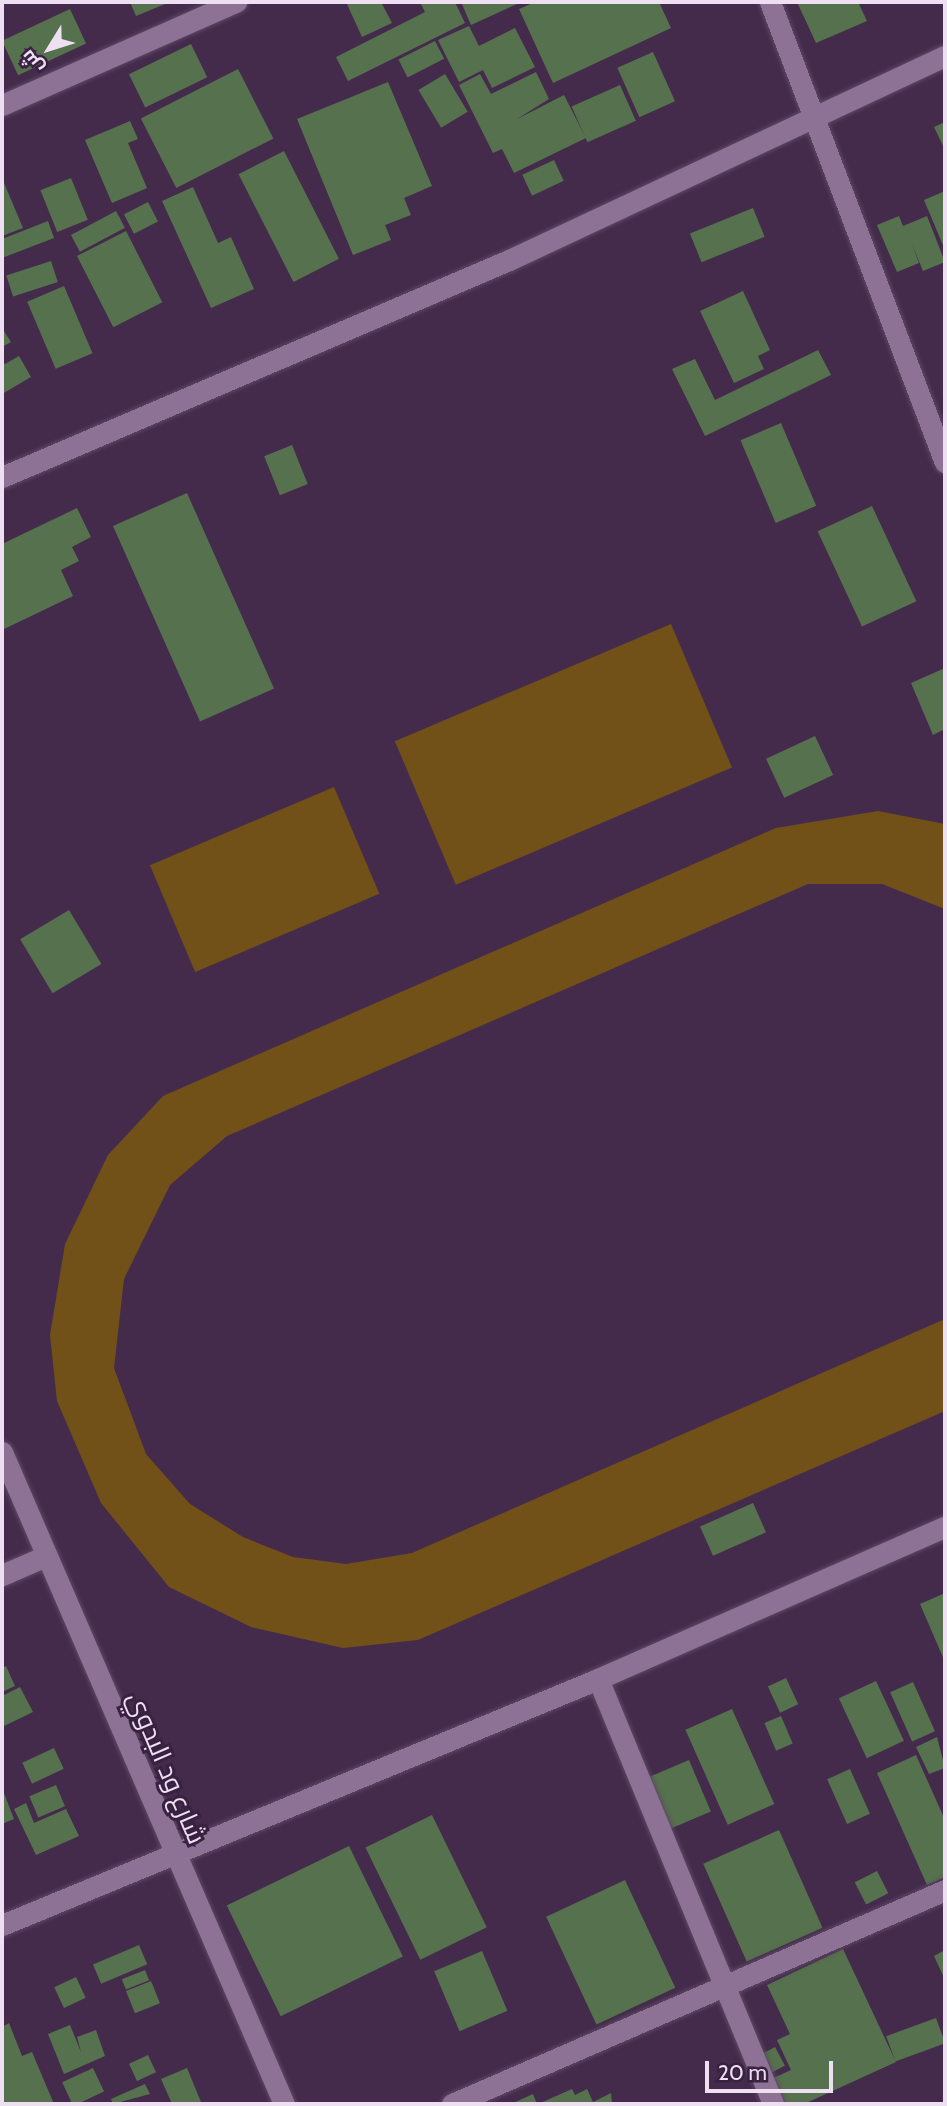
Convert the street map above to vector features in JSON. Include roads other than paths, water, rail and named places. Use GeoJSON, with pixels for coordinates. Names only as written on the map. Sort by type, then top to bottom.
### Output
{"type":"FeatureCollection","features":[{"type":"Feature","properties":{"kind":"street"},"geometry":{"type":"LineString","coordinates":[[2,105],[236,2]]}},
{"type":"Feature","properties":{"kind":"street"},"geometry":{"type":"LineString","coordinates":[[770,2],[937,423],[945,463]]}},
{"type":"Feature","properties":{"kind":"street"},"geometry":{"type":"LineString","coordinates":[[2,477],[509,260],[816,113],[945,56]]}},
{"type":"Feature","properties":{"kind":"street","name":"شارع ود البدوي"},"geometry":{"type":"LineString","coordinates":[[2,1452],[173,1854],[284,2104]]}},
{"type":"Feature","properties":{"kind":"street"},"geometry":{"type":"LineString","coordinates":[[2,1925],[598,1679],[945,1527]]}},
{"type":"Feature","properties":{"kind":"street"},"geometry":{"type":"LineString","coordinates":[[2,1575],[46,1556]]}},
{"type":"Feature","properties":{"kind":"street"},"geometry":{"type":"LineString","coordinates":[[598,1679],[773,2104]]}},
{"type":"Feature","properties":{"kind":"street"},"geometry":{"type":"LineString","coordinates":[[452,2104],[722,1983],[945,1889]]}}]}
